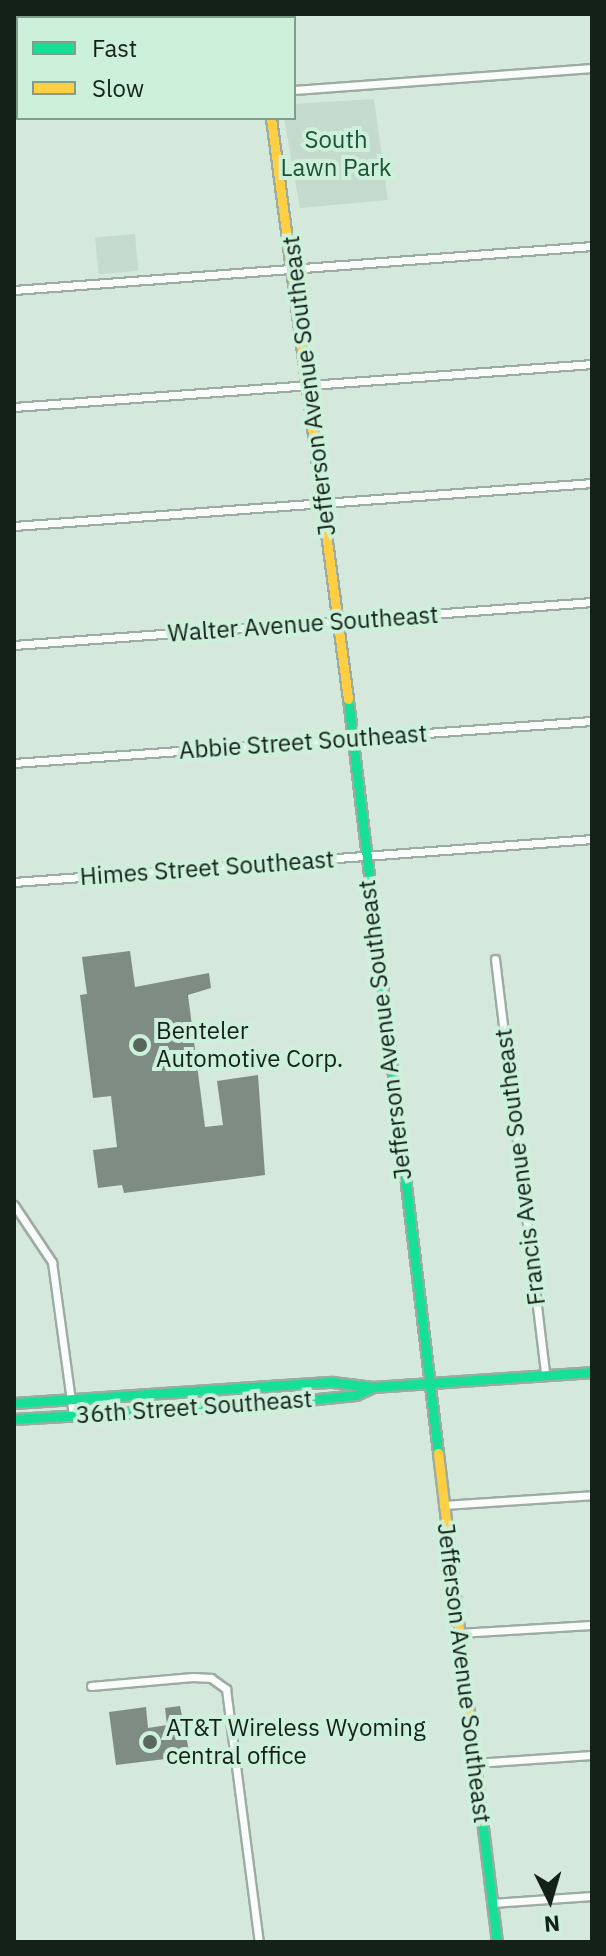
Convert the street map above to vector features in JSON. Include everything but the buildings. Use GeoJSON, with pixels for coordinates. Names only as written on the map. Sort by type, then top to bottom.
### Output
{"type":"FeatureCollection","features":[{"type":"Feature","properties":{"kind":"street"},"geometry":{"type":"LineString","coordinates":[[296,90],[592,68]]}},
{"type":"Feature","properties":{"kind":"street","name":"Jefferson Avenue Southeast"},"geometry":{"type":"LineString","coordinates":[[271,120],[296,268],[335,621],[497,1942]]}},
{"type":"Feature","properties":{"kind":"street"},"geometry":{"type":"LineString","coordinates":[[14,290],[592,246]]}},
{"type":"Feature","properties":{"kind":"street"},"geometry":{"type":"LineString","coordinates":[[14,407],[592,364]]}},
{"type":"Feature","properties":{"kind":"street"},"geometry":{"type":"LineString","coordinates":[[14,526],[592,483]]}},
{"type":"Feature","properties":{"kind":"street","name":"Walter Avenue Southeast"},"geometry":{"type":"LineString","coordinates":[[14,645],[592,602]]}},
{"type":"Feature","properties":{"kind":"street","name":"Abbie Street Southeast"},"geometry":{"type":"LineString","coordinates":[[14,763],[592,721]]}},
{"type":"Feature","properties":{"kind":"street","name":"Himes Street Southeast"},"geometry":{"type":"LineString","coordinates":[[14,882],[592,839]]}},
{"type":"Feature","properties":{"kind":"street","name":"Francis Avenue Southeast"},"geometry":{"type":"LineString","coordinates":[[495,959],[545,1375]]}},
{"type":"Feature","properties":{"kind":"street"},"geometry":{"type":"LineString","coordinates":[[14,1205],[52,1262],[73,1415]]}},
{"type":"Feature","properties":{"kind":"street","name":"36th Street Southeast"},"geometry":{"type":"LineString","coordinates":[[14,1403],[332,1382],[373,1387],[592,1372]]}},
{"type":"Feature","properties":{"kind":"street","name":"36th Street Southeast"},"geometry":{"type":"LineString","coordinates":[[14,1419],[345,1397],[373,1387]]}},
{"type":"Feature","properties":{"kind":"street"},"geometry":{"type":"LineString","coordinates":[[443,1505],[592,1495]]}},
{"type":"Feature","properties":{"kind":"street"},"geometry":{"type":"LineString","coordinates":[[458,1634],[592,1625]]}},
{"type":"Feature","properties":{"kind":"street"},"geometry":{"type":"LineString","coordinates":[[91,1686],[202,1678],[226,1689],[259,1942]]}},
{"type":"Feature","properties":{"kind":"street"},"geometry":{"type":"LineString","coordinates":[[475,1763],[592,1755]]}},
{"type":"Feature","properties":{"kind":"street"},"geometry":{"type":"LineString","coordinates":[[492,1903],[592,1896]]}},
{"type":"Feature","properties":{"kind":"green space","name":"South Lawn Park"},"geometry":{"type":"Polygon","coordinates":[[[374,99],[388,200],[300,208],[284,120],[296,120],[296,104],[374,99]]]}},
{"type":"Feature","properties":{"kind":"green space"},"geometry":{"type":"Polygon","coordinates":[[[135,234],[138,271],[98,274],[95,237],[135,234]]]}},
{"type":"Feature","properties":{"kind":"traffic: fast"},"geometry":{"type":"LineString","coordinates":[[348,699],[438,1453]]}},
{"type":"Feature","properties":{"kind":"traffic: fast"},"geometry":{"type":"LineString","coordinates":[[14,1419],[268,1404],[356,1395],[373,1387],[592,1372]]}},
{"type":"Feature","properties":{"kind":"traffic: fast"},"geometry":{"type":"LineString","coordinates":[[14,1403],[332,1382],[373,1387]]}},
{"type":"Feature","properties":{"kind":"traffic: fast"},"geometry":{"type":"LineString","coordinates":[[482,1820],[497,1942]]}},
{"type":"Feature","properties":{"kind":"traffic: slow"},"geometry":{"type":"LineString","coordinates":[[271,120],[348,699]]}},
{"type":"Feature","properties":{"kind":"traffic: slow"},"geometry":{"type":"LineString","coordinates":[[438,1453],[482,1820]]}},
{"type":"Feature","properties":{"kind":"place","name":"Benteler Automotive Corp."},"geometry":{"type":"Point","coordinates":[140,1045]}},
{"type":"Feature","properties":{"kind":"place","name":"AT&T Wireless Wyoming central office"},"geometry":{"type":"Point","coordinates":[150,1742]}}]}
